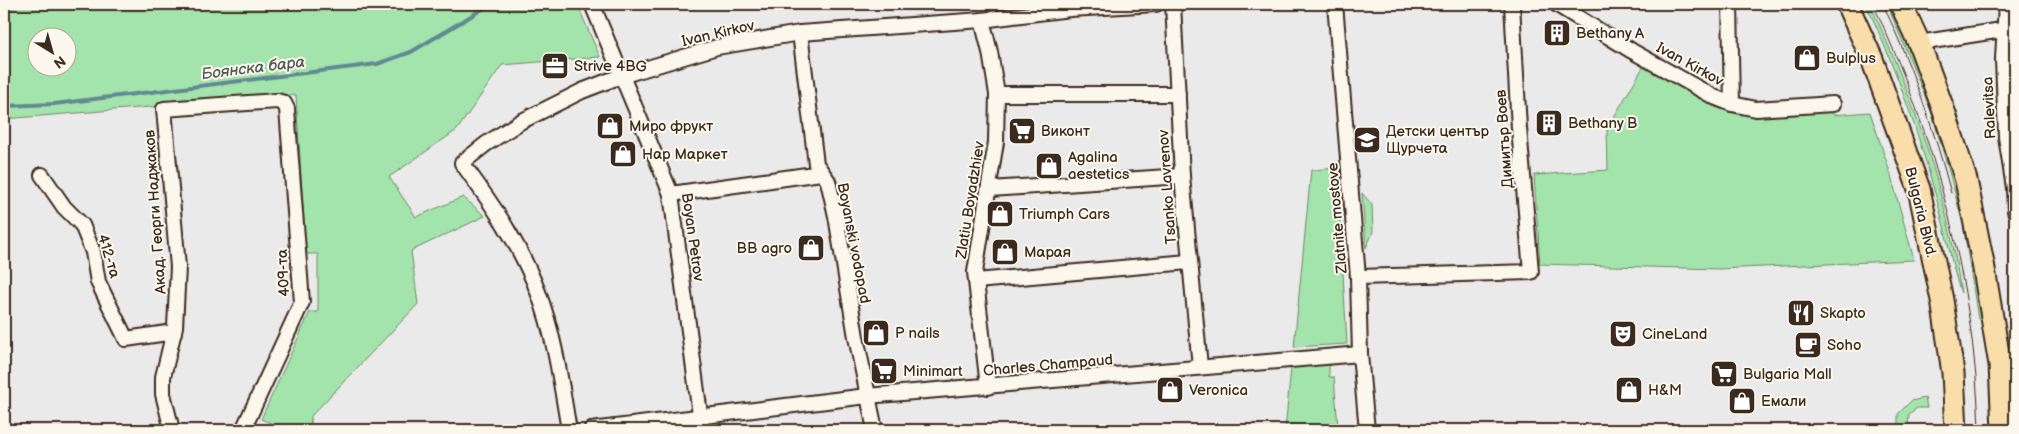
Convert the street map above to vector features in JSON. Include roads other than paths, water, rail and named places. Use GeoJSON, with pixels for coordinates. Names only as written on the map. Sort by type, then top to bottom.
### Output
{"type":"FeatureCollection","features":[{"type":"Feature","properties":{"kind":"main road","name":"Bulgaria Blvd."},"geometry":{"type":"LineString","coordinates":[[1847,4],[1872,58],[1919,189],[1942,300],[1953,373],[1956,430]]}},
{"type":"Feature","properties":{"kind":"main road"},"geometry":{"type":"LineString","coordinates":[[1901,4],[1919,43],[1945,114],[1966,180],[1984,263],[2000,365],[2003,430]]}},
{"type":"Feature","properties":{"kind":"street","name":"Boyan Petrov"},"geometry":{"type":"LineString","coordinates":[[592,4],[671,194],[702,430]]}},
{"type":"Feature","properties":{"kind":"street","name":"Ivan Kirkov"},"geometry":{"type":"LineString","coordinates":[[569,430],[549,327],[536,286],[510,232],[462,163],[486,144],[520,122],[582,90],[621,76],[717,47],[800,33],[982,20],[1070,9],[1156,4]]}},
{"type":"Feature","properties":{"kind":"street","name":"Tsanko Lavrenov"},"geometry":{"type":"LineString","coordinates":[[1174,4],[1188,262],[1200,367]]}},
{"type":"Feature","properties":{"kind":"street","name":"Zlatnite mostove"},"geometry":{"type":"LineString","coordinates":[[1335,4],[1358,278],[1360,354],[1367,430]]}},
{"type":"Feature","properties":{"kind":"street","name":"Димитър Воев"},"geometry":{"type":"LineString","coordinates":[[1358,278],[1531,272],[1519,128],[1512,4]]}},
{"type":"Feature","properties":{"kind":"street","name":"Ivan Kirkov"},"geometry":{"type":"LineString","coordinates":[[1556,4],[1632,51],[1714,97],[1732,104],[1756,109],[1833,104]]}},
{"type":"Feature","properties":{"kind":"street"},"geometry":{"type":"LineString","coordinates":[[1730,4],[1732,104]]}},
{"type":"Feature","properties":{"kind":"street","name":"Ralevitsa"},"geometry":{"type":"LineString","coordinates":[[2006,4],[2010,29],[2003,59],[2006,137],[2014,188],[2015,211]]}},
{"type":"Feature","properties":{"kind":"street","name":"Zlatiu Boyadzhiev"},"geometry":{"type":"LineString","coordinates":[[982,20],[997,94],[996,142],[990,189],[975,272],[988,387]]}},
{"type":"Feature","properties":{"kind":"street"},"geometry":{"type":"LineString","coordinates":[[1919,43],[2010,29]]}},
{"type":"Feature","properties":{"kind":"street","name":"Boyanski vodopad"},"geometry":{"type":"LineString","coordinates":[[800,33],[816,164],[828,181],[836,216],[867,396],[875,430]]}},
{"type":"Feature","properties":{"kind":"street"},"geometry":{"type":"LineString","coordinates":[[997,94],[1178,94]]}},
{"type":"Feature","properties":{"kind":"street","name":"Акад. Георги Наджаков"},"geometry":{"type":"LineString","coordinates":[[172,430],[163,394],[163,377],[174,332],[178,267],[164,109],[277,101],[284,103]]}},
{"type":"Feature","properties":{"kind":"street","name":"409-та"},"geometry":{"type":"LineString","coordinates":[[243,430],[302,302],[287,109],[284,103]]}},
{"type":"Feature","properties":{"kind":"street"},"geometry":{"type":"LineString","coordinates":[[671,194],[821,173]]}},
{"type":"Feature","properties":{"kind":"street","name":"412-та"},"geometry":{"type":"LineString","coordinates":[[42,174],[64,207],[82,225],[93,252],[98,282],[126,339],[174,332]]}},
{"type":"Feature","properties":{"kind":"street"},"geometry":{"type":"LineString","coordinates":[[990,189],[1182,176]]}},
{"type":"Feature","properties":{"kind":"street"},"geometry":{"type":"LineString","coordinates":[[976,281],[1188,262]]}},
{"type":"Feature","properties":{"kind":"street","name":"Charles Champaud"},"geometry":{"type":"LineString","coordinates":[[591,430],[867,396],[1360,354]]}},
{"type":"Feature","properties":{"kind":"waterway","name":"Боянска бара"},"geometry":{"type":"LineString","coordinates":[[4,106],[54,104],[377,64],[411,52],[491,4]]}},
{"type":"Feature","properties":{"kind":"tram line"},"geometry":{"type":"LineString","coordinates":[[1873,4],[1915,105],[1933,158],[1948,212],[1960,266],[1969,321],[1976,375],[1979,430]]}},
{"type":"Feature","properties":{"kind":"tram line"},"geometry":{"type":"LineString","coordinates":[[1883,4],[1921,97],[1951,193]]}},
{"type":"Feature","properties":{"kind":"place","name":"Bethany A"},"geometry":{"type":"Point","coordinates":[1557,33]}},
{"type":"Feature","properties":{"kind":"place","name":"Bulplus"},"geometry":{"type":"Point","coordinates":[1807,58]}},
{"type":"Feature","properties":{"kind":"place","name":"Strive 4BG"},"geometry":{"type":"Point","coordinates":[555,66]}},
{"type":"Feature","properties":{"kind":"place","name":"Bethany B"},"geometry":{"type":"Point","coordinates":[1549,123]}},
{"type":"Feature","properties":{"kind":"place","name":"Миро фрукт"},"geometry":{"type":"Point","coordinates":[610,126]}},
{"type":"Feature","properties":{"kind":"place","name":"Виконт"},"geometry":{"type":"Point","coordinates":[1022,131]}},
{"type":"Feature","properties":{"kind":"place","name":"Детски център Щурчета"},"geometry":{"type":"Point","coordinates":[1367,140]}},
{"type":"Feature","properties":{"kind":"place","name":"Нар Маркет"},"geometry":{"type":"Point","coordinates":[623,154]}},
{"type":"Feature","properties":{"kind":"place","name":"Agalina aestetics"},"geometry":{"type":"Point","coordinates":[1049,166]}},
{"type":"Feature","properties":{"kind":"place","name":"Triumph Cars"},"geometry":{"type":"Point","coordinates":[1000,214]}},
{"type":"Feature","properties":{"kind":"place","name":"BB agro"},"geometry":{"type":"Point","coordinates":[811,248]}},
{"type":"Feature","properties":{"kind":"place","name":"Марая"},"geometry":{"type":"Point","coordinates":[1005,252]}},
{"type":"Feature","properties":{"kind":"place","name":"Skapto"},"geometry":{"type":"Point","coordinates":[1801,313]}},
{"type":"Feature","properties":{"kind":"place","name":"P nails"},"geometry":{"type":"Point","coordinates":[876,333]}},
{"type":"Feature","properties":{"kind":"place","name":"CineLand"},"geometry":{"type":"Point","coordinates":[1623,334]}},
{"type":"Feature","properties":{"kind":"place","name":"Soho"},"geometry":{"type":"Point","coordinates":[1808,345]}},
{"type":"Feature","properties":{"kind":"place","name":"Minimart"},"geometry":{"type":"Point","coordinates":[884,371]}},
{"type":"Feature","properties":{"kind":"place","name":"Bulgaria Mall"},"geometry":{"type":"Point","coordinates":[1724,374]}},
{"type":"Feature","properties":{"kind":"place","name":"Veronica"},"geometry":{"type":"Point","coordinates":[1170,390]}},
{"type":"Feature","properties":{"kind":"place","name":"H&M"},"geometry":{"type":"Point","coordinates":[1629,390]}},
{"type":"Feature","properties":{"kind":"place","name":"Емали"},"geometry":{"type":"Point","coordinates":[1742,401]}}]}
